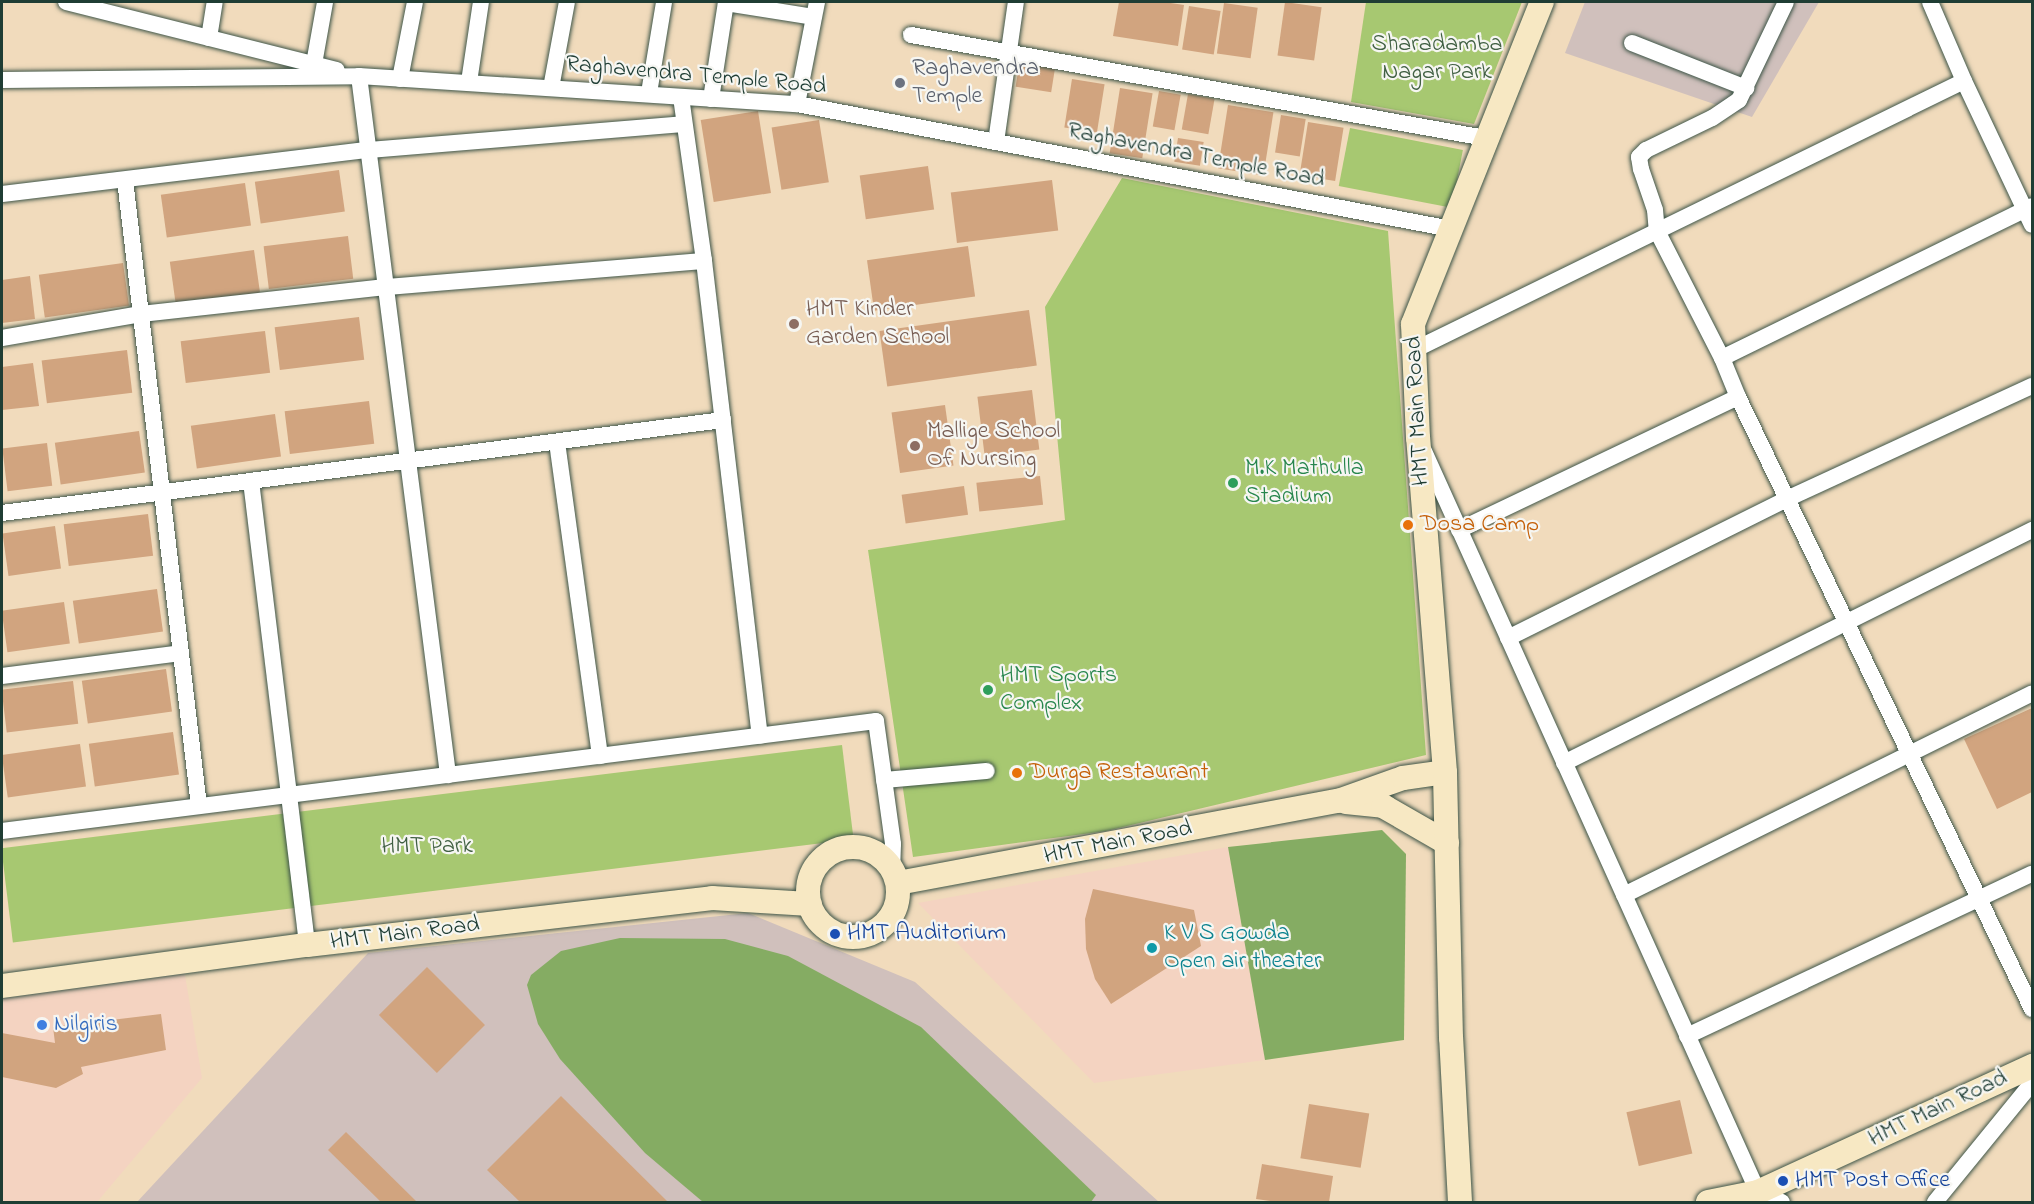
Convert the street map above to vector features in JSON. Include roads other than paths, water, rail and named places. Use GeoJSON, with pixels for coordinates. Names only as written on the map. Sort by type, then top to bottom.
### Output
{"type":"FeatureCollection","features":[{"type":"Feature","properties":{"kind":"street"},"geometry":{"type":"LineString","coordinates":[[66,2],[121,8],[209,38],[359,76]]}},
{"type":"Feature","properties":{"kind":"street"},"geometry":{"type":"LineString","coordinates":[[209,38],[215,2]]}},
{"type":"Feature","properties":{"kind":"street"},"geometry":{"type":"LineString","coordinates":[[314,64],[325,2]]}},
{"type":"Feature","properties":{"kind":"street"},"geometry":{"type":"LineString","coordinates":[[400,79],[415,2]]}},
{"type":"Feature","properties":{"kind":"street"},"geometry":{"type":"LineString","coordinates":[[469,82],[481,2]]}},
{"type":"Feature","properties":{"kind":"street"},"geometry":{"type":"LineString","coordinates":[[551,88],[567,2]]}},
{"type":"Feature","properties":{"kind":"street"},"geometry":{"type":"LineString","coordinates":[[649,93],[664,2]]}},
{"type":"Feature","properties":{"kind":"street"},"geometry":{"type":"LineString","coordinates":[[711,99],[726,2],[815,9],[796,104]]}},
{"type":"Feature","properties":{"kind":"street"},"geometry":{"type":"LineString","coordinates":[[996,142],[1016,2]]}},
{"type":"Feature","properties":{"kind":"street","name":"HMT Main Road"},"geometry":{"type":"LineString","coordinates":[[1460,1203],[1451,1038],[1445,772],[1418,438],[1413,324],[1485,138],[1542,2]]}},
{"type":"Feature","properties":{"kind":"street"},"geometry":{"type":"LineString","coordinates":[[1786,2],[1739,100],[1712,118],[1646,150],[1640,157],[1655,210],[1657,231],[1722,358],[1787,500],[2032,1009]]}},
{"type":"Feature","properties":{"kind":"street"},"geometry":{"type":"LineString","coordinates":[[1930,2],[1964,81],[2029,207],[2032,225]]}},
{"type":"Feature","properties":{"kind":"street"},"geometry":{"type":"LineString","coordinates":[[910,34],[1485,138]]}},
{"type":"Feature","properties":{"kind":"street"},"geometry":{"type":"LineString","coordinates":[[1632,43],[1746,88]]}},
{"type":"Feature","properties":{"kind":"street"},"geometry":{"type":"LineString","coordinates":[[2,80],[359,76]]}},
{"type":"Feature","properties":{"kind":"street"},"geometry":{"type":"LineString","coordinates":[[359,76],[448,775]]}},
{"type":"Feature","properties":{"kind":"street","name":"Raghavendra Temple Road"},"geometry":{"type":"LineString","coordinates":[[359,76],[796,104],[1451,229]]}},
{"type":"Feature","properties":{"kind":"street"},"geometry":{"type":"LineString","coordinates":[[1414,350],[1964,81]]}},
{"type":"Feature","properties":{"kind":"street"},"geometry":{"type":"LineString","coordinates":[[681,97],[704,261],[760,736]]}},
{"type":"Feature","properties":{"kind":"street"},"geometry":{"type":"LineString","coordinates":[[2,194],[368,150],[684,124]]}},
{"type":"Feature","properties":{"kind":"street"},"geometry":{"type":"LineString","coordinates":[[125,180],[199,806]]}},
{"type":"Feature","properties":{"kind":"street"},"geometry":{"type":"LineString","coordinates":[[1722,358],[2029,207]]}},
{"type":"Feature","properties":{"kind":"street"},"geometry":{"type":"LineString","coordinates":[[2,338],[141,314],[386,287],[704,261]]}},
{"type":"Feature","properties":{"kind":"street"},"geometry":{"type":"LineString","coordinates":[[1508,638],[1787,500],[2032,386]]}},
{"type":"Feature","properties":{"kind":"street"},"geometry":{"type":"LineString","coordinates":[[1459,530],[1738,397]]}},
{"type":"Feature","properties":{"kind":"street"},"geometry":{"type":"LineString","coordinates":[[2,513],[723,420]]}},
{"type":"Feature","properties":{"kind":"street"},"geometry":{"type":"LineString","coordinates":[[1418,438],[1758,1192],[1782,1203]]}},
{"type":"Feature","properties":{"kind":"street"},"geometry":{"type":"LineString","coordinates":[[556,442],[600,756]]}},
{"type":"Feature","properties":{"kind":"street"},"geometry":{"type":"LineString","coordinates":[[251,481],[307,945]]}},
{"type":"Feature","properties":{"kind":"street"},"geometry":{"type":"LineString","coordinates":[[1564,763],[2032,530]]}},
{"type":"Feature","properties":{"kind":"street"},"geometry":{"type":"LineString","coordinates":[[2,676],[181,653]]}},
{"type":"Feature","properties":{"kind":"street"},"geometry":{"type":"LineString","coordinates":[[1624,895],[2032,693]]}},
{"type":"Feature","properties":{"kind":"street"},"geometry":{"type":"LineString","coordinates":[[2,831],[876,721],[893,844],[895,875],[896,908],[887,922],[867,936],[851,938],[835,934],[821,926],[811,914],[807,889],[812,871],[821,858],[835,850],[850,846],[867,848],[881,856],[895,875]]}},
{"type":"Feature","properties":{"kind":"street"},"geometry":{"type":"LineString","coordinates":[[884,780],[987,771]]}},
{"type":"Feature","properties":{"kind":"street","name":"HMT Main Road"},"geometry":{"type":"LineString","coordinates":[[895,875],[1338,801],[1403,778],[1445,772]]}},
{"type":"Feature","properties":{"kind":"street","name":"HMT Main Road"},"geometry":{"type":"LineString","coordinates":[[1338,801],[1383,806],[1447,843]]}},
{"type":"Feature","properties":{"kind":"street"},"geometry":{"type":"LineString","coordinates":[[1687,1036],[2032,874]]}},
{"type":"Feature","properties":{"kind":"street","name":"HMT Main Road"},"geometry":{"type":"LineString","coordinates":[[2,986],[307,945],[712,898],[810,904]]}},
{"type":"Feature","properties":{"kind":"street","name":"HMT Main Road"},"geometry":{"type":"LineString","coordinates":[[1708,1203],[1758,1192],[2032,1066]]}},
{"type":"Feature","properties":{"kind":"street"},"geometry":{"type":"LineString","coordinates":[[1935,1203],[2032,1083]]}},
{"type":"Feature","properties":{"kind":"place","name":"Raghavendra Temple"},"geometry":{"type":"Point","coordinates":[900,83]}},
{"type":"Feature","properties":{"kind":"place","name":"HMT Kinder Garden School"},"geometry":{"type":"Point","coordinates":[794,324]}},
{"type":"Feature","properties":{"kind":"place","name":"Mallige School Of Nursing"},"geometry":{"type":"Point","coordinates":[915,446]}},
{"type":"Feature","properties":{"kind":"place","name":"M.K Mathulla Stadium"},"geometry":{"type":"Point","coordinates":[1233,483]}},
{"type":"Feature","properties":{"kind":"place","name":"Dosa Camp"},"geometry":{"type":"Point","coordinates":[1408,525]}},
{"type":"Feature","properties":{"kind":"place","name":"HMT Sports Complex"},"geometry":{"type":"Point","coordinates":[988,690]}},
{"type":"Feature","properties":{"kind":"place","name":"Durga Restaurant"},"geometry":{"type":"Point","coordinates":[1017,773]}},
{"type":"Feature","properties":{"kind":"place","name":"HMT Auditorium"},"geometry":{"type":"Point","coordinates":[835,934]}},
{"type":"Feature","properties":{"kind":"place","name":"K V S Gowda Open air theater"},"geometry":{"type":"Point","coordinates":[1152,948]}},
{"type":"Feature","properties":{"kind":"place","name":"Nilgiris"},"geometry":{"type":"Point","coordinates":[42,1025]}},
{"type":"Feature","properties":{"kind":"place","name":"HMT Post Office"},"geometry":{"type":"Point","coordinates":[1783,1181]}},
{"type":"Feature","properties":{"kind":"park label","name":"Sharadamba Nagar Park"},"geometry":{"type":"Point","coordinates":[1437,59]}},
{"type":"Feature","properties":{"kind":"park label","name":"HMT Park"},"geometry":{"type":"Point","coordinates":[427,847]}}]}
